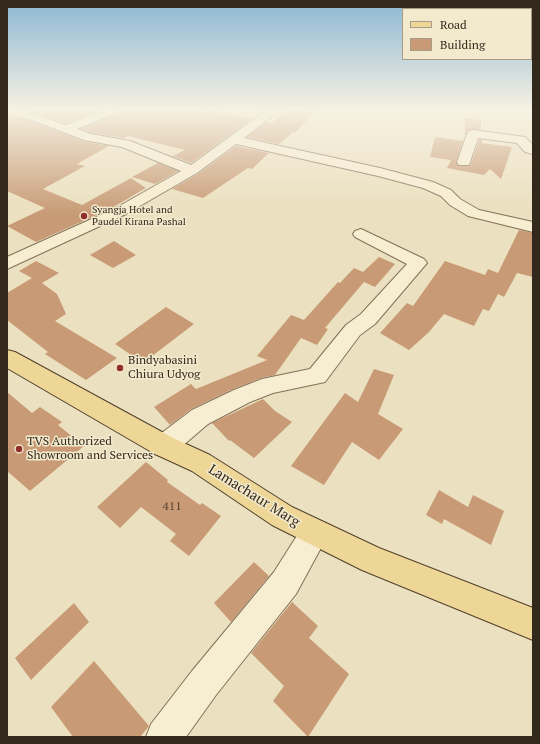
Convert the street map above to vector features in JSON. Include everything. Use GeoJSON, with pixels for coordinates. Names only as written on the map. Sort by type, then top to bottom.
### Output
{"type":"FeatureCollection","features":[{"type":"Feature","properties":{"kind":"main road","name":"Lamachaur Marg"},"geometry":{"type":"LineString","coordinates":[[7,358],[164,446],[201,463],[282,516],[315,533],[372,560],[533,624]]}},
{"type":"Feature","properties":{"kind":"street"},"geometry":{"type":"LineString","coordinates":[[124,144],[192,170]]}},
{"type":"Feature","properties":{"kind":"street"},"geometry":{"type":"LineString","coordinates":[[7,264],[121,211],[192,170],[229,144]]}},
{"type":"Feature","properties":{"kind":"street"},"geometry":{"type":"LineString","coordinates":[[251,144],[380,172],[428,185],[446,193],[455,202],[474,213],[533,227]]}},
{"type":"Feature","properties":{"kind":"street"},"geometry":{"type":"LineString","coordinates":[[464,162],[470,144]]}},
{"type":"Feature","properties":{"kind":"street"},"geometry":{"type":"LineString","coordinates":[[525,144],[533,150]]}},
{"type":"Feature","properties":{"kind":"street"},"geometry":{"type":"LineString","coordinates":[[164,446],[200,417],[242,396],[270,385],[317,376],[353,330],[368,319],[418,263],[361,234]]}},
{"type":"Feature","properties":{"kind":"street"},"geometry":{"type":"LineString","coordinates":[[164,737],[204,683],[285,583],[315,533]]}},
{"type":"Feature","properties":{"kind":"building"},"geometry":{"type":"Polygon","coordinates":[[[7,144],[97,144],[109,146],[77,164],[85,166],[43,189],[82,205],[131,178],[146,188],[110,209],[36,242],[7,226],[45,208],[7,191],[7,144]]]}},
{"type":"Feature","properties":{"kind":"building"},"geometry":{"type":"Polygon","coordinates":[[[159,144],[218,144],[191,163],[173,156],[185,150],[159,144]]]}},
{"type":"Feature","properties":{"kind":"building"},"geometry":{"type":"Polygon","coordinates":[[[433,144],[462,144],[456,162],[459,166],[470,166],[478,144],[512,147],[501,179],[490,169],[484,175],[447,168],[451,160],[430,157],[433,144]]]}},
{"type":"Feature","properties":{"kind":"building"},"geometry":{"type":"Polygon","coordinates":[[[236,146],[269,153],[252,169],[248,168],[203,198],[172,189],[198,174],[236,146]]]}},
{"type":"Feature","properties":{"kind":"building"},"geometry":{"type":"Polygon","coordinates":[[[158,163],[178,171],[155,184],[132,177],[158,163]]]}},
{"type":"Feature","properties":{"kind":"building"},"geometry":{"type":"Polygon","coordinates":[[[519,230],[533,233],[533,277],[517,273],[504,297],[498,294],[489,311],[483,309],[474,326],[444,314],[429,332],[409,350],[380,333],[407,303],[413,306],[445,261],[485,275],[488,269],[498,273],[519,230]]]}},
{"type":"Feature","properties":{"kind":"building"},"geometry":{"type":"Polygon","coordinates":[[[114,241],[136,255],[113,268],[90,255],[114,241]]]}},
{"type":"Feature","properties":{"kind":"building"},"geometry":{"type":"Polygon","coordinates":[[[379,257],[395,264],[375,287],[364,282],[325,328],[328,329],[317,345],[301,338],[275,375],[261,378],[233,389],[191,409],[170,425],[154,407],[191,384],[196,389],[267,360],[257,356],[291,315],[304,320],[338,282],[340,283],[354,268],[363,272],[379,257]]]}},
{"type":"Feature","properties":{"kind":"building"},"geometry":{"type":"Polygon","coordinates":[[[36,261],[59,273],[42,283],[57,294],[66,314],[55,321],[117,358],[86,380],[45,354],[48,352],[7,320],[7,293],[32,278],[19,271],[36,261]]]}},
{"type":"Feature","properties":{"kind":"building"},"geometry":{"type":"Polygon","coordinates":[[[166,307],[194,324],[143,363],[115,344],[166,307]]]}},
{"type":"Feature","properties":{"kind":"building"},"geometry":{"type":"Polygon","coordinates":[[[374,369],[394,375],[378,414],[403,429],[379,460],[352,442],[324,485],[291,466],[345,393],[358,402],[374,369]]]}},
{"type":"Feature","properties":{"kind":"building"},"geometry":{"type":"Polygon","coordinates":[[[7,392],[32,413],[40,407],[62,422],[58,425],[84,446],[30,491],[7,471],[7,392]]]}},
{"type":"Feature","properties":{"kind":"building"},"geometry":{"type":"Polygon","coordinates":[[[263,399],[275,411],[292,422],[254,458],[230,440],[229,441],[212,423],[263,399]]]}},
{"type":"Feature","properties":{"kind":"building"},"geometry":{"type":"Polygon","coordinates":[[[146,462],[168,480],[167,482],[200,505],[202,503],[221,516],[189,556],[170,541],[176,534],[141,507],[120,528],[97,507],[146,462]]]}},
{"type":"Feature","properties":{"kind":"building"},"geometry":{"type":"Polygon","coordinates":[[[439,490],[468,507],[473,495],[504,511],[491,545],[444,519],[442,524],[426,515],[439,490]]]}},
{"type":"Feature","properties":{"kind":"building"},"geometry":{"type":"Polygon","coordinates":[[[254,562],[269,576],[231,622],[214,603],[254,562]]]}},
{"type":"Feature","properties":{"kind":"building"},"geometry":{"type":"Polygon","coordinates":[[[292,602],[318,626],[309,638],[349,674],[308,737],[273,701],[284,686],[251,653],[292,602]]]}},
{"type":"Feature","properties":{"kind":"building"},"geometry":{"type":"Polygon","coordinates":[[[74,603],[89,622],[31,680],[15,658],[74,603]]]}},
{"type":"Feature","properties":{"kind":"building"},"geometry":{"type":"Polygon","coordinates":[[[94,661],[149,726],[140,737],[73,737],[51,707],[94,661]]]}},
{"type":"Feature","properties":{"kind":"place","name":"Syangja Hotel and Paudel Kirana Pashal"},"geometry":{"type":"Point","coordinates":[84,216]}},
{"type":"Feature","properties":{"kind":"place","name":"Bindyabasini Chiura Udyog"},"geometry":{"type":"Point","coordinates":[120,368]}},
{"type":"Feature","properties":{"kind":"place","name":"TVS Authorized Showroom and Services"},"geometry":{"type":"Point","coordinates":[19,449]}}]}
